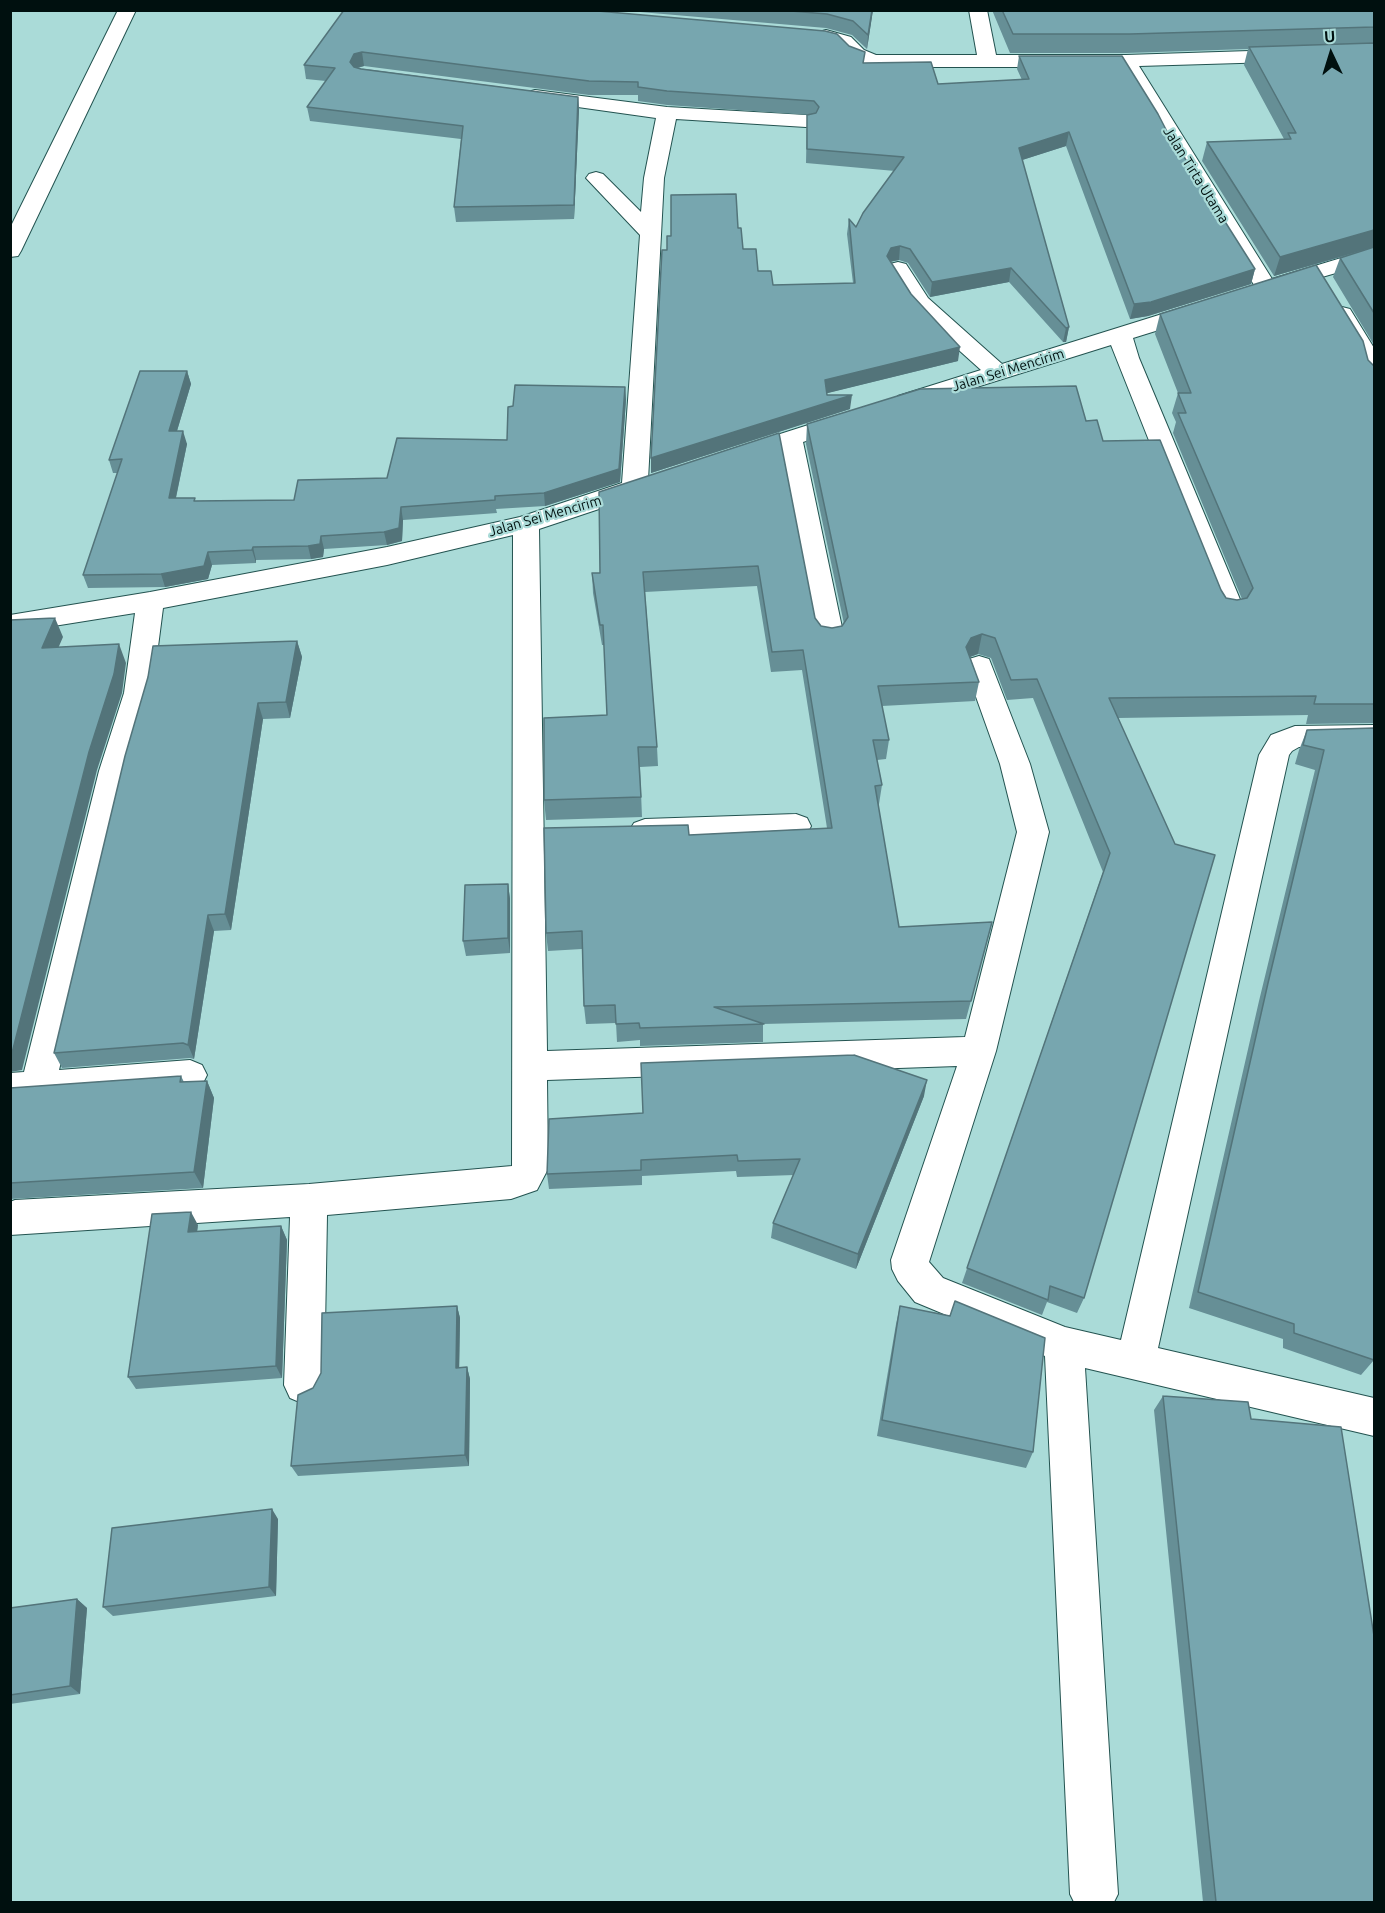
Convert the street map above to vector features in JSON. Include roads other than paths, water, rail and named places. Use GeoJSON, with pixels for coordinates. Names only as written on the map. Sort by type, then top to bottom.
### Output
{"type":"FeatureCollection","features":[{"type":"Feature","properties":{"kind":"street"},"geometry":{"type":"LineString","coordinates":[[10,251],[127,10]]}},
{"type":"Feature","properties":{"kind":"street"},"geometry":{"type":"LineString","coordinates":[[978,10],[987,60]]}},
{"type":"Feature","properties":{"kind":"street"},"geometry":{"type":"LineString","coordinates":[[803,34],[826,36],[844,41],[856,54],[873,61],[1126,62],[1374,53]]}},
{"type":"Feature","properties":{"kind":"street","name":"Jalan Tirta Utama"},"geometry":{"type":"LineString","coordinates":[[1126,62],[1244,295]]}},
{"type":"Feature","properties":{"kind":"street"},"geometry":{"type":"LineString","coordinates":[[515,93],[667,113],[806,121]]}},
{"type":"Feature","properties":{"kind":"street"},"geometry":{"type":"LineString","coordinates":[[635,488],[654,178],[667,113]]}},
{"type":"Feature","properties":{"kind":"street"},"geometry":{"type":"LineString","coordinates":[[596,178],[650,233]]}},
{"type":"Feature","properties":{"kind":"street","name":"Jalan Sei Mencirim"},"geometry":{"type":"LineString","coordinates":[[713,463],[1374,255]]}},
{"type":"Feature","properties":{"kind":"street"},"geometry":{"type":"LineString","coordinates":[[898,269],[919,302],[998,373]]}},
{"type":"Feature","properties":{"kind":"street"},"geometry":{"type":"LineString","coordinates":[[1317,274],[1370,360],[1374,378]]}},
{"type":"Feature","properties":{"kind":"street"},"geometry":{"type":"LineString","coordinates":[[1120,335],[1230,609]]}},
{"type":"Feature","properties":{"kind":"street"},"geometry":{"type":"LineString","coordinates":[[790,438],[830,637]]}},
{"type":"Feature","properties":{"kind":"street","name":"Jalan Sei Mencirim"},"geometry":{"type":"LineString","coordinates":[[10,624],[150,601],[387,556],[526,524],[668,477]]}},
{"type":"Feature","properties":{"kind":"street"},"geometry":{"type":"LineString","coordinates":[[10,1219],[309,1200],[511,1183],[524,1179],[530,1168],[530,1066],[541,834],[526,524]]}},
{"type":"Feature","properties":{"kind":"street"},"geometry":{"type":"LineString","coordinates":[[150,601],[148,632],[138,693],[24,1087],[190,1075]]}},
{"type":"Feature","properties":{"kind":"street"},"geometry":{"type":"LineString","coordinates":[[979,666],[1015,764],[1033,832],[979,1051],[910,1260],[911,1269],[929,1290],[1064,1345],[1374,1417]]}},
{"type":"Feature","properties":{"kind":"street"},"geometry":{"type":"LineString","coordinates":[[1135,1362],[1274,755],[1281,743],[1295,737],[1374,735]]}},
{"type":"Feature","properties":{"kind":"street"},"geometry":{"type":"LineString","coordinates":[[622,831],[796,826]]}},
{"type":"Feature","properties":{"kind":"street"},"geometry":{"type":"LineString","coordinates":[[530,1066],[979,1051]]}},
{"type":"Feature","properties":{"kind":"street"},"geometry":{"type":"LineString","coordinates":[[304,1385],[309,1200]]}},
{"type":"Feature","properties":{"kind":"street"},"geometry":{"type":"LineString","coordinates":[[1064,1345],[1094,1894]]}}]}
